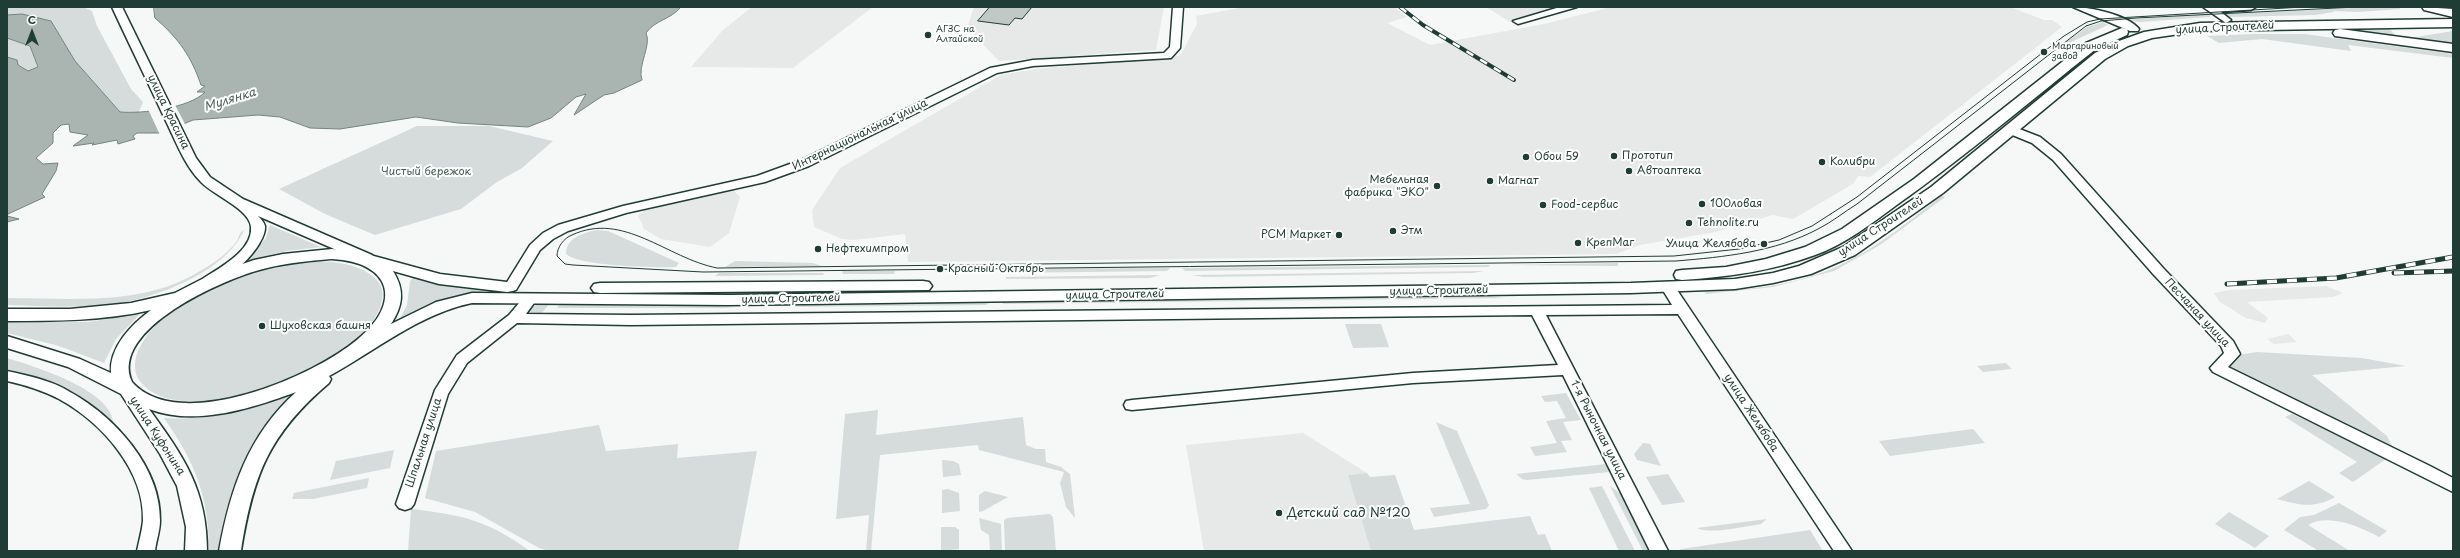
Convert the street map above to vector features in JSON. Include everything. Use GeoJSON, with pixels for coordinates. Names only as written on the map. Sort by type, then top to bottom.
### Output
{"type":"FeatureCollection","features":[{"type":"Feature","properties":{"kind":"main road"},"geometry":{"type":"LineString","coordinates":[[2408,17],[2420,15],[2421,10],[2418,7]]}},
{"type":"Feature","properties":{"kind":"main road"},"geometry":{"type":"LineString","coordinates":[[2428,7],[2453,13]]}},
{"type":"Feature","properties":{"kind":"main road","name":"улица Строителей"},"geometry":{"type":"LineString","coordinates":[[356,353],[416,318],[447,304],[472,298],[729,300],[1662,282],[1726,272],[1761,266],[1798,256],[1834,240],[1920,182],[2091,46],[2173,22],[2453,17]]}},
{"type":"Feature","properties":{"kind":"main road","name":"улица Строителей"},"geometry":{"type":"LineString","coordinates":[[196,288],[243,269],[286,258],[332,254],[369,259],[439,279],[511,287],[1662,282],[1735,284],[1773,278],[1805,270],[1849,251],[1937,190],[2009,129],[2100,56],[2140,32],[2200,27],[2453,23]]}},
{"type":"Feature","properties":{"kind":"main road"},"geometry":{"type":"LineString","coordinates":[[2278,25],[2453,48]]}},
{"type":"Feature","properties":{"kind":"main road"},"geometry":{"type":"LineString","coordinates":[[230,551],[246,480],[265,441],[282,417],[307,392],[356,353],[381,326],[394,299],[394,290],[387,275],[369,259]]}},
{"type":"Feature","properties":{"kind":"main road"},"geometry":{"type":"LineString","coordinates":[[7,315],[90,316],[152,304],[196,288]]}},
{"type":"Feature","properties":{"kind":"main road"},"geometry":{"type":"LineString","coordinates":[[126,389],[120,368],[124,354],[131,340],[156,315],[196,288]]}},
{"type":"Feature","properties":{"kind":"main road"},"geometry":{"type":"LineString","coordinates":[[7,342],[74,363],[126,389],[144,401],[165,407],[190,409],[251,400],[286,389],[312,378],[356,353]]}},
{"type":"Feature","properties":{"kind":"main road","name":"улица Куфонина"},"geometry":{"type":"LineString","coordinates":[[126,389],[160,437],[186,480],[196,518],[196,551]]}},
{"type":"Feature","properties":{"kind":"street","name":"улица Красина"},"geometry":{"type":"LineString","coordinates":[[117,7],[162,101],[199,173],[214,187],[238,202]]}},
{"type":"Feature","properties":{"kind":"street","name":"Интернациональная улица"},"geometry":{"type":"LineString","coordinates":[[511,287],[535,248],[548,236],[563,228],[622,210],[761,179],[805,163],[994,70],[1033,63],[1167,56],[1175,48],[1178,7]]}},
{"type":"Feature","properties":{"kind":"street"},"geometry":{"type":"LineString","coordinates":[[1518,21],[1572,7]]}},
{"type":"Feature","properties":{"kind":"street"},"geometry":{"type":"LineString","coordinates":[[2078,7],[2111,18],[2140,32]]}},
{"type":"Feature","properties":{"kind":"street"},"geometry":{"type":"LineString","coordinates":[[2209,8],[2251,7]]}},
{"type":"Feature","properties":{"kind":"street"},"geometry":{"type":"LineString","coordinates":[[2209,8],[2226,20]]}},
{"type":"Feature","properties":{"kind":"street","name":"Песчаная улица"},"geometry":{"type":"LineString","coordinates":[[2009,129],[2036,140],[2057,157],[2159,272],[2228,344],[2232,354],[2218,368],[2276,399],[2408,459],[2453,486]]}},
{"type":"Feature","properties":{"kind":"street"},"geometry":{"type":"LineString","coordinates":[[238,202],[369,259]]}},
{"type":"Feature","properties":{"kind":"street"},"geometry":{"type":"LineString","coordinates":[[196,288],[240,257],[257,237],[259,228],[257,220],[238,202]]}},
{"type":"Feature","properties":{"kind":"street","name":"улица Желябова"},"geometry":{"type":"LineString","coordinates":[[1662,282],[1682,308],[1843,551]]}},
{"type":"Feature","properties":{"kind":"street","name":"Шпальная улица"},"geometry":{"type":"LineString","coordinates":[[405,504],[440,394],[462,359],[514,318],[530,299]]}},
{"type":"Feature","properties":{"kind":"street"},"geometry":{"type":"LineString","coordinates":[[514,318],[631,320],[1682,308]]}},
{"type":"Feature","properties":{"kind":"street","name":"1-я Рыночная улица"},"geometry":{"type":"LineString","coordinates":[[1536,310],[1598,428],[1659,551]]}},
{"type":"Feature","properties":{"kind":"street"},"geometry":{"type":"LineString","coordinates":[[1132,406],[1413,378],[1567,370]]}},
{"type":"Feature","properties":{"kind":"street"},"geometry":{"type":"LineString","coordinates":[[7,376],[31,381],[70,397],[92,413],[125,448],[142,475],[148,497],[150,534],[146,551]]}},
{"type":"Feature","properties":{"kind":"shaded area"},"geometry":{"type":"Polygon","coordinates":[[[752,7],[873,7],[793,68],[691,67],[723,30],[752,7]]]}},
{"type":"Feature","properties":{"kind":"shaded area"},"geometry":{"type":"Polygon","coordinates":[[[974,7],[1164,7],[1156,50],[999,61],[967,28],[974,7]]]}},
{"type":"Feature","properties":{"kind":"shaded area"},"geometry":{"type":"Polygon","coordinates":[[[1245,7],[1394,7],[1407,17],[1387,23],[1430,45],[1544,24],[1612,7],[2010,7],[2044,20],[2052,20],[2062,27],[1870,177],[1858,176],[1853,184],[1793,219],[1773,215],[1715,232],[1640,245],[1616,254],[908,262],[905,234],[854,240],[842,239],[814,227],[812,210],[840,168],[1001,75],[1035,69],[1180,56],[1197,24],[1196,16],[1245,7]]]}},
{"type":"Feature","properties":{"kind":"shaded area"},"geometry":{"type":"Polygon","coordinates":[[[1486,7],[1568,7],[1510,22],[1486,7]]]}},
{"type":"Feature","properties":{"kind":"shaded area"},"geometry":{"type":"Polygon","coordinates":[[[733,190],[740,197],[729,233],[710,247],[661,239],[644,229],[638,215],[647,209],[733,190]]]}},
{"type":"Feature","properties":{"kind":"shaded area"},"geometry":{"type":"Polygon","coordinates":[[[2326,286],[2343,293],[2333,297],[2247,302],[2268,318],[2265,323],[2246,318],[2220,302],[2214,293],[2229,290],[2326,286]]]}},
{"type":"Feature","properties":{"kind":"shaded area"},"geometry":{"type":"Polygon","coordinates":[[[2288,334],[2297,342],[2274,344],[2267,339],[2288,334]]]}},
{"type":"Feature","properties":{"kind":"shaded area","name":"Детский сад №120"},"geometry":{"type":"Polygon","coordinates":[[[1303,433],[1367,473],[1349,475],[1371,551],[1204,551],[1186,445],[1303,433]]]}},
{"type":"Feature","properties":{"kind":"green space"},"geometry":{"type":"Polygon","coordinates":[[[7,7],[83,7],[92,11],[97,26],[131,89],[143,102],[138,114],[120,112],[75,61],[51,21],[22,14],[7,15],[7,7]]]}},
{"type":"Feature","properties":{"kind":"green space"},"geometry":{"type":"Polygon","coordinates":[[[2397,7],[2401,9],[2358,12],[2333,11],[2334,12],[2315,15],[2230,17],[2222,14],[2397,7]]]}},
{"type":"Feature","properties":{"kind":"green space"},"geometry":{"type":"Polygon","coordinates":[[[2210,14],[2210,17],[2140,22],[2122,20],[2210,14]]]}},
{"type":"Feature","properties":{"kind":"green space"},"geometry":{"type":"Polygon","coordinates":[[[2103,22],[2108,25],[2069,43],[2066,42],[2087,27],[2103,22]]]}},
{"type":"Feature","properties":{"kind":"green space"},"geometry":{"type":"Polygon","coordinates":[[[2316,28],[2389,28],[2398,39],[2316,28]]]}},
{"type":"Feature","properties":{"kind":"green space"},"geometry":{"type":"Polygon","coordinates":[[[2453,31],[2453,46],[2404,39],[2453,31]]]}},
{"type":"Feature","properties":{"kind":"green space"},"geometry":{"type":"Polygon","coordinates":[[[2304,34],[2453,54],[2453,58],[2348,45],[2351,51],[2262,39],[2219,43],[2207,36],[2304,34]]]}},
{"type":"Feature","properties":{"kind":"green space"},"geometry":{"type":"Polygon","coordinates":[[[7,38],[30,46],[38,68],[28,71],[18,65],[17,60],[7,57],[7,38]]]}},
{"type":"Feature","properties":{"kind":"green space","name":"Чистый бережок"},"geometry":{"type":"Polygon","coordinates":[[[417,126],[489,126],[553,141],[522,168],[497,182],[461,209],[375,235],[325,214],[279,189],[417,126]]]}},
{"type":"Feature","properties":{"kind":"green space"},"geometry":{"type":"Polygon","coordinates":[[[1942,195],[1945,197],[1880,245],[1834,271],[1773,287],[1706,294],[1704,292],[1758,288],[1811,277],[1844,263],[1870,249],[1907,223],[1942,195]]]}},
{"type":"Feature","properties":{"kind":"green space"},"geometry":{"type":"Polygon","coordinates":[[[270,225],[321,247],[287,251],[247,260],[266,238],[270,225]]]}},
{"type":"Feature","properties":{"kind":"green space"},"geometry":{"type":"Polygon","coordinates":[[[244,230],[235,245],[221,259],[204,271],[185,282],[145,297],[125,302],[95,306],[7,305],[7,298],[103,298],[127,296],[151,291],[173,284],[195,274],[217,260],[232,247],[241,232],[244,230]]]}},
{"type":"Feature","properties":{"kind":"green space"},"geometry":{"type":"Polygon","coordinates":[[[597,230],[608,231],[679,263],[676,267],[601,264],[573,258],[566,254],[567,248],[572,240],[581,234],[597,230]]]}},
{"type":"Feature","properties":{"kind":"green space"},"geometry":{"type":"Polygon","coordinates":[[[317,261],[340,263],[355,267],[369,273],[381,286],[381,305],[376,316],[363,334],[349,347],[305,372],[275,384],[243,394],[212,400],[182,401],[157,395],[139,380],[135,362],[139,349],[155,326],[174,309],[218,284],[243,275],[269,268],[317,261]]]}},
{"type":"Feature","properties":{"kind":"green space"},"geometry":{"type":"Polygon","coordinates":[[[735,261],[813,263],[822,266],[725,267],[735,261]]]}},
{"type":"Feature","properties":{"kind":"green space"},"geometry":{"type":"Polygon","coordinates":[[[1618,263],[1618,266],[1506,265],[1618,263]]]}},
{"type":"Feature","properties":{"kind":"green space"},"geometry":{"type":"Polygon","coordinates":[[[1490,265],[1488,267],[1185,271],[1182,268],[1490,265]]]}},
{"type":"Feature","properties":{"kind":"green space"},"geometry":{"type":"Polygon","coordinates":[[[1170,268],[1167,271],[1006,273],[1006,269],[1170,268]]]}},
{"type":"Feature","properties":{"kind":"green space"},"geometry":{"type":"Polygon","coordinates":[[[842,271],[895,271],[894,274],[843,274],[842,271]]]}},
{"type":"Feature","properties":{"kind":"green space"},"geometry":{"type":"Polygon","coordinates":[[[1484,271],[1472,273],[1204,277],[1191,275],[1484,271]]]}},
{"type":"Feature","properties":{"kind":"green space"},"geometry":{"type":"Polygon","coordinates":[[[719,273],[823,273],[824,275],[715,276],[719,273]]]}},
{"type":"Feature","properties":{"kind":"green space"},"geometry":{"type":"Polygon","coordinates":[[[1160,275],[1150,278],[1006,279],[1006,277],[1160,275]]]}},
{"type":"Feature","properties":{"kind":"green space"},"geometry":{"type":"Polygon","coordinates":[[[413,278],[473,288],[559,293],[536,295],[490,291],[465,294],[442,300],[398,322],[407,305],[410,281],[413,278]]]}},
{"type":"Feature","properties":{"kind":"green space"},"geometry":{"type":"Polygon","coordinates":[[[1486,296],[1504,298],[1003,304],[1003,302],[1486,296]]]}},
{"type":"Feature","properties":{"kind":"green space"},"geometry":{"type":"Polygon","coordinates":[[[988,302],[987,305],[792,307],[814,304],[988,302]]]}},
{"type":"Feature","properties":{"kind":"green space"},"geometry":{"type":"Polygon","coordinates":[[[539,303],[550,303],[541,314],[529,313],[528,311],[539,303]]]}},
{"type":"Feature","properties":{"kind":"green space"},"geometry":{"type":"Polygon","coordinates":[[[559,305],[718,306],[734,308],[557,308],[559,305]]]}},
{"type":"Feature","properties":{"kind":"green space"},"geometry":{"type":"Polygon","coordinates":[[[141,313],[116,339],[104,363],[59,346],[7,333],[7,322],[89,322],[141,313]]]}},
{"type":"Feature","properties":{"kind":"green space"},"geometry":{"type":"Polygon","coordinates":[[[1345,324],[1381,324],[1389,347],[1353,348],[1345,324]]]}},
{"type":"Feature","properties":{"kind":"green space"},"geometry":{"type":"Polygon","coordinates":[[[2257,352],[2362,358],[2406,366],[2312,375],[2387,436],[2392,446],[2317,414],[2229,368],[2238,355],[2257,352]]]}},
{"type":"Feature","properties":{"kind":"green space"},"geometry":{"type":"Polygon","coordinates":[[[7,358],[51,373],[85,389],[108,409],[113,421],[110,422],[7,371],[7,358]]]}},
{"type":"Feature","properties":{"kind":"green space"},"geometry":{"type":"Polygon","coordinates":[[[2006,363],[2012,369],[1983,372],[1977,366],[2006,363]]]}},
{"type":"Feature","properties":{"kind":"green space"},"geometry":{"type":"Polygon","coordinates":[[[296,393],[263,431],[252,448],[236,483],[230,503],[220,551],[209,551],[206,514],[198,481],[184,450],[164,418],[198,418],[232,413],[296,393]]]}},
{"type":"Feature","properties":{"kind":"green space"},"geometry":{"type":"Polygon","coordinates":[[[1566,393],[1581,420],[1563,422],[1572,440],[1561,441],[1567,452],[1535,456],[1530,447],[1557,443],[1546,421],[1566,418],[1557,401],[1545,402],[1541,396],[1566,393]]]}},
{"type":"Feature","properties":{"kind":"green space"},"geometry":{"type":"Polygon","coordinates":[[[878,410],[876,435],[1023,417],[1026,445],[1036,449],[1045,449],[1046,462],[1061,467],[1070,474],[1075,518],[1066,507],[1060,483],[1064,472],[979,450],[978,445],[880,455],[871,551],[866,551],[869,515],[836,519],[845,414],[878,410]]]}},
{"type":"Feature","properties":{"kind":"green space"},"geometry":{"type":"Polygon","coordinates":[[[2292,414],[2378,452],[2386,459],[2353,482],[2339,473],[2357,462],[2285,417],[2292,414]]]}},
{"type":"Feature","properties":{"kind":"green space"},"geometry":{"type":"Polygon","coordinates":[[[1436,422],[1457,431],[1489,505],[1486,509],[1434,517],[1430,508],[1470,504],[1436,422]]]}},
{"type":"Feature","properties":{"kind":"green space"},"geometry":{"type":"Polygon","coordinates":[[[599,425],[606,451],[678,444],[677,458],[757,451],[738,551],[549,551],[539,548],[475,512],[425,498],[436,451],[599,425]]]}},
{"type":"Feature","properties":{"kind":"green space"},"geometry":{"type":"Polygon","coordinates":[[[1973,429],[1985,443],[1890,456],[1879,441],[1973,429]]]}},
{"type":"Feature","properties":{"kind":"green space"},"geometry":{"type":"Polygon","coordinates":[[[1643,443],[1650,444],[1661,466],[1637,460],[1634,454],[1643,443]]]}},
{"type":"Feature","properties":{"kind":"green space"},"geometry":{"type":"Polygon","coordinates":[[[394,450],[390,468],[330,480],[336,461],[394,450]]]}},
{"type":"Feature","properties":{"kind":"green space"},"geometry":{"type":"Polygon","coordinates":[[[942,460],[953,461],[959,464],[961,475],[943,477],[942,460]]]}},
{"type":"Feature","properties":{"kind":"green space"},"geometry":{"type":"Polygon","coordinates":[[[1606,464],[1610,472],[1527,480],[1522,479],[1516,474],[1606,464]]]}},
{"type":"Feature","properties":{"kind":"green space"},"geometry":{"type":"Polygon","coordinates":[[[1367,473],[1370,477],[1395,475],[1414,530],[1530,516],[1538,535],[1545,534],[1552,551],[1371,551],[1348,475],[1367,473]]]}},
{"type":"Feature","properties":{"kind":"green space"},"geometry":{"type":"Polygon","coordinates":[[[1668,474],[1685,502],[1662,505],[1646,477],[1668,474]]]}},
{"type":"Feature","properties":{"kind":"green space"},"geometry":{"type":"Polygon","coordinates":[[[369,478],[367,488],[313,499],[292,499],[294,493],[369,478]]]}},
{"type":"Feature","properties":{"kind":"green space"},"geometry":{"type":"Polygon","coordinates":[[[2309,481],[2335,497],[2320,503],[2306,505],[2277,499],[2309,481]]]}},
{"type":"Feature","properties":{"kind":"green space"},"geometry":{"type":"Polygon","coordinates":[[[1602,486],[1635,551],[1619,551],[1589,488],[1602,486]]]}},
{"type":"Feature","properties":{"kind":"green space"},"geometry":{"type":"Polygon","coordinates":[[[1610,486],[1625,497],[1653,551],[1643,551],[1610,486]]]}},
{"type":"Feature","properties":{"kind":"green space"},"geometry":{"type":"Polygon","coordinates":[[[948,489],[959,493],[960,511],[942,513],[942,490],[948,489]]]}},
{"type":"Feature","properties":{"kind":"green space"},"geometry":{"type":"Polygon","coordinates":[[[985,491],[1008,497],[979,512],[979,495],[985,491]]]}},
{"type":"Feature","properties":{"kind":"green space"},"geometry":{"type":"Polygon","coordinates":[[[2339,503],[2387,531],[2379,537],[2363,529],[2344,523],[2325,520],[2316,522],[2308,525],[2350,551],[2319,551],[2284,530],[2300,517],[2314,515],[2339,503]]]}},
{"type":"Feature","properties":{"kind":"green space"},"geometry":{"type":"Polygon","coordinates":[[[411,509],[445,514],[474,521],[501,532],[530,551],[408,551],[411,509]]]}},
{"type":"Feature","properties":{"kind":"green space"},"geometry":{"type":"Polygon","coordinates":[[[2229,512],[2269,536],[2255,548],[2215,524],[2229,512]]]}},
{"type":"Feature","properties":{"kind":"green space"},"geometry":{"type":"Polygon","coordinates":[[[1050,514],[1053,517],[1056,551],[1005,551],[1004,520],[1007,518],[1050,514]]]}},
{"type":"Feature","properties":{"kind":"green space"},"geometry":{"type":"Polygon","coordinates":[[[979,518],[1001,524],[1002,551],[990,551],[989,535],[981,530],[979,518]]]}},
{"type":"Feature","properties":{"kind":"green space"},"geometry":{"type":"Polygon","coordinates":[[[1767,519],[1761,524],[1728,529],[1710,531],[1697,528],[1767,519]]]}},
{"type":"Feature","properties":{"kind":"green space"},"geometry":{"type":"Polygon","coordinates":[[[941,527],[955,527],[959,530],[959,549],[941,551],[941,527]]]}},
{"type":"Feature","properties":{"kind":"green space"},"geometry":{"type":"Polygon","coordinates":[[[1810,530],[1823,551],[1677,551],[1681,549],[1810,530]]]}},
{"type":"Feature","properties":{"kind":"water","name":"Мулянка"},"geometry":{"type":"Polygon","coordinates":[[[154,7],[681,7],[672,15],[654,25],[646,33],[647,43],[641,68],[642,80],[614,93],[604,95],[574,115],[586,94],[576,97],[551,118],[528,127],[458,123],[416,117],[340,129],[310,128],[280,117],[258,115],[193,120],[162,133],[137,133],[133,136],[135,139],[118,144],[117,140],[92,145],[94,143],[73,146],[88,135],[70,132],[69,124],[61,125],[53,133],[53,143],[36,158],[43,164],[58,163],[56,171],[42,194],[45,197],[8,214],[7,216],[7,57],[17,60],[18,65],[28,71],[38,67],[30,46],[7,38],[7,15],[22,14],[51,21],[75,61],[120,112],[140,112],[177,106],[198,98],[205,92],[197,92],[205,86],[201,85],[193,65],[183,48],[171,33],[155,18],[154,7]]]}},
{"type":"Feature","properties":{"kind":"water"},"geometry":{"type":"Polygon","coordinates":[[[7,216],[19,219],[7,222],[7,216]]]}},
{"type":"Feature","properties":{"kind":"pier"},"geometry":{"type":"Polygon","coordinates":[[[174,103],[186,126],[160,135],[148,109],[174,103]]]}},
{"type":"Feature","properties":{"kind":"building"},"geometry":{"type":"Polygon","coordinates":[[[990,7],[1032,7],[1022,19],[1015,18],[1009,25],[978,21],[990,7]]]}},
{"type":"Feature","properties":{"kind":"tram line"},"geometry":{"type":"LineString","coordinates":[[2303,7],[2100,19],[2087,22],[2064,36],[1857,197],[1812,226],[1779,240],[1739,249],[1674,256],[717,268],[699,263],[627,232],[609,229],[591,229],[569,236],[560,246],[557,256],[565,264],[573,265],[703,272],[1676,261],[1712,258],[1749,252],[1784,243],[1802,237],[1833,220],[1857,204],[2086,26],[2101,21],[2136,18],[2357,7]]}},
{"type":"Feature","properties":{"kind":"railway"},"geometry":{"type":"LineString","coordinates":[[1400,7],[1423,25],[1514,80]]}},
{"type":"Feature","properties":{"kind":"railway"},"geometry":{"type":"LineString","coordinates":[[2227,284],[2336,278],[2453,257]]}},
{"type":"Feature","properties":{"kind":"railway"},"geometry":{"type":"LineString","coordinates":[[2394,273],[2453,271]]}},
{"type":"Feature","properties":{"kind":"place","name":"АГЗС на Алтайской"},"geometry":{"type":"Point","coordinates":[928,35]}},
{"type":"Feature","properties":{"kind":"place","name":"Маргариновый завод"},"geometry":{"type":"Point","coordinates":[2044,52]}},
{"type":"Feature","properties":{"kind":"place","name":"Прототип"},"geometry":{"type":"Point","coordinates":[1614,156]}},
{"type":"Feature","properties":{"kind":"place","name":"Обои 59"},"geometry":{"type":"Point","coordinates":[1526,157]}},
{"type":"Feature","properties":{"kind":"place","name":"Колибри"},"geometry":{"type":"Point","coordinates":[1822,162]}},
{"type":"Feature","properties":{"kind":"place","name":"Автоаптека"},"geometry":{"type":"Point","coordinates":[1629,171]}},
{"type":"Feature","properties":{"kind":"place","name":"Магнат"},"geometry":{"type":"Point","coordinates":[1490,181]}},
{"type":"Feature","properties":{"kind":"place","name":"Мебельная фабрика \"ЭКО\""},"geometry":{"type":"Point","coordinates":[1437,186]}},
{"type":"Feature","properties":{"kind":"place","name":"100ловая"},"geometry":{"type":"Point","coordinates":[1702,204]}},
{"type":"Feature","properties":{"kind":"place","name":"Food-сервис"},"geometry":{"type":"Point","coordinates":[1543,205]}},
{"type":"Feature","properties":{"kind":"place","name":"Tehnolite.ru"},"geometry":{"type":"Point","coordinates":[1689,223]}},
{"type":"Feature","properties":{"kind":"place","name":"Этм"},"geometry":{"type":"Point","coordinates":[1393,231]}},
{"type":"Feature","properties":{"kind":"place","name":"РСМ Маркет"},"geometry":{"type":"Point","coordinates":[1339,235]}},
{"type":"Feature","properties":{"kind":"place","name":"КрепМаг"},"geometry":{"type":"Point","coordinates":[1578,243]}},
{"type":"Feature","properties":{"kind":"place","name":"Улица Желябова"},"geometry":{"type":"Point","coordinates":[1764,244]}},
{"type":"Feature","properties":{"kind":"place","name":"Нефтехимпром"},"geometry":{"type":"Point","coordinates":[818,249]}},
{"type":"Feature","properties":{"kind":"place","name":"Красный Октябрь"},"geometry":{"type":"Point","coordinates":[940,269]}},
{"type":"Feature","properties":{"kind":"place","name":"Шуховская башня"},"geometry":{"type":"Point","coordinates":[262,326]}},
{"type":"Feature","properties":{"kind":"place","name":"Детский сад №120"},"geometry":{"type":"Point","coordinates":[1279,513]}}]}
